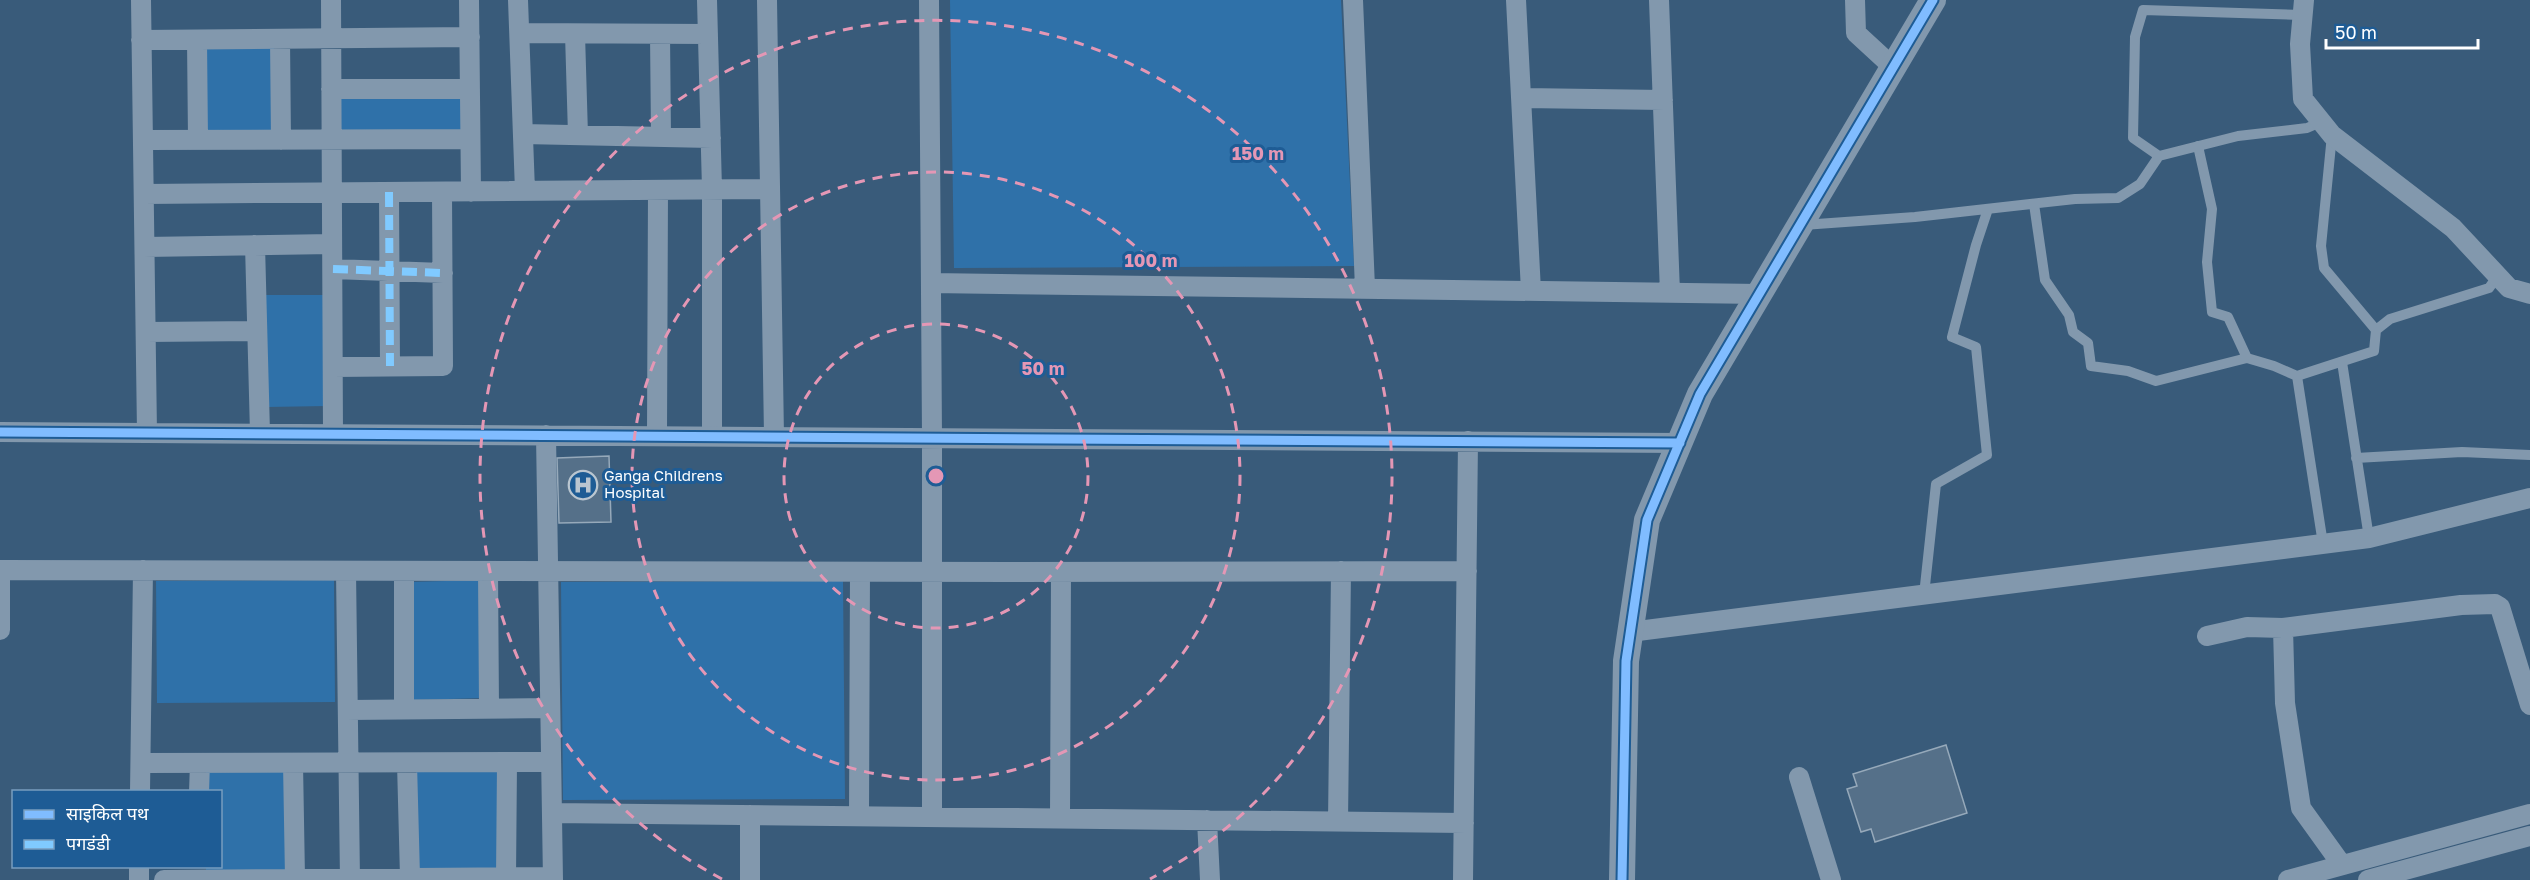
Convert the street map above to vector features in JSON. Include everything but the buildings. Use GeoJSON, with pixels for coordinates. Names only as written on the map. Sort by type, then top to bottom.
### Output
{"type":"FeatureCollection","features":[{"type":"Feature","properties":{"kind":"street"},"geometry":{"type":"LineString","coordinates":[[141,0],[147,433]]}},
{"type":"Feature","properties":{"kind":"street"},"geometry":{"type":"LineString","coordinates":[[331,0],[333,434]]}},
{"type":"Feature","properties":{"kind":"street"},"geometry":{"type":"LineString","coordinates":[[470,0],[471,192]]}},
{"type":"Feature","properties":{"kind":"street"},"geometry":{"type":"LineString","coordinates":[[518,0],[525,191]]}},
{"type":"Feature","properties":{"kind":"street"},"geometry":{"type":"LineString","coordinates":[[707,0],[712,189],[712,435]]}},
{"type":"Feature","properties":{"kind":"street"},"geometry":{"type":"LineString","coordinates":[[767,0],[774,436]]}},
{"type":"Feature","properties":{"kind":"street"},"geometry":{"type":"LineString","coordinates":[[929,0],[932,817]]}},
{"type":"Feature","properties":{"kind":"street"},"geometry":{"type":"LineString","coordinates":[[1353,0],[1365,288]]}},
{"type":"Feature","properties":{"kind":"street"},"geometry":{"type":"LineString","coordinates":[[1516,0],[1531,291]]}},
{"type":"Feature","properties":{"kind":"street"},"geometry":{"type":"LineString","coordinates":[[1659,0],[1670,293]]}},
{"type":"Feature","properties":{"kind":"street"},"geometry":{"type":"LineString","coordinates":[[1854,0],[1856,33],[1893,68]]}},
{"type":"Feature","properties":{"kind":"street"},"geometry":{"type":"LineString","coordinates":[[1622,880],[1626,661],[1647,520],[1700,394],[1933,0]]}},
{"type":"Feature","properties":{"kind":"street"},"geometry":{"type":"LineString","coordinates":[[2303,8],[2300,44],[2303,99],[2327,128],[2454,228],[2509,288],[2530,294]]}},
{"type":"Feature","properties":{"kind":"street"},"geometry":{"type":"LineString","coordinates":[[520,33],[708,34]]}},
{"type":"Feature","properties":{"kind":"street"},"geometry":{"type":"LineString","coordinates":[[575,34],[578,135]]}},
{"type":"Feature","properties":{"kind":"street"},"geometry":{"type":"LineString","coordinates":[[660,34],[661,137]]}},
{"type":"Feature","properties":{"kind":"street"},"geometry":{"type":"LineString","coordinates":[[141,40],[470,37]]}},
{"type":"Feature","properties":{"kind":"street"},"geometry":{"type":"LineString","coordinates":[[280,39],[281,140]]}},
{"type":"Feature","properties":{"kind":"street"},"geometry":{"type":"LineString","coordinates":[[197,40],[198,140]]}},
{"type":"Feature","properties":{"kind":"street"},"geometry":{"type":"LineString","coordinates":[[331,89],[470,89]]}},
{"type":"Feature","properties":{"kind":"street"},"geometry":{"type":"LineString","coordinates":[[1521,98],[1663,100]]}},
{"type":"Feature","properties":{"kind":"street"},"geometry":{"type":"LineString","coordinates":[[523,134],[711,138]]}},
{"type":"Feature","properties":{"kind":"street"},"geometry":{"type":"LineString","coordinates":[[143,140],[470,139]]}},
{"type":"Feature","properties":{"kind":"street"},"geometry":{"type":"LineString","coordinates":[[144,194],[770,189]]}},
{"type":"Feature","properties":{"kind":"street"},"geometry":{"type":"LineString","coordinates":[[657,435],[658,190]]}},
{"type":"Feature","properties":{"kind":"street"},"geometry":{"type":"LineString","coordinates":[[389,192],[390,366]]}},
{"type":"Feature","properties":{"kind":"street"},"geometry":{"type":"LineString","coordinates":[[333,367],[443,366],[442,192]]}},
{"type":"Feature","properties":{"kind":"street"},"geometry":{"type":"LineString","coordinates":[[144,247],[332,244]]}},
{"type":"Feature","properties":{"kind":"street"},"geometry":{"type":"LineString","coordinates":[[255,245],[260,433]]}},
{"type":"Feature","properties":{"kind":"street"},"geometry":{"type":"LineString","coordinates":[[333,269],[443,273]]}},
{"type":"Feature","properties":{"kind":"street"},"geometry":{"type":"LineString","coordinates":[[931,283],[1760,294]]}},
{"type":"Feature","properties":{"kind":"street"},"geometry":{"type":"LineString","coordinates":[[146,332],[257,331]]}},
{"type":"Feature","properties":{"kind":"street"},"geometry":{"type":"LineString","coordinates":[[0,432],[1680,443]]}},
{"type":"Feature","properties":{"kind":"street"},"geometry":{"type":"LineString","coordinates":[[164,880],[506,877],[553,879],[546,435]]}},
{"type":"Feature","properties":{"kind":"street"},"geometry":{"type":"LineString","coordinates":[[1463,880],[1468,441]]}},
{"type":"Feature","properties":{"kind":"street"},"geometry":{"type":"LineString","coordinates":[[1630,632],[2368,538],[2530,498]]}},
{"type":"Feature","properties":{"kind":"street"},"geometry":{"type":"LineString","coordinates":[[0,570],[1467,571]]}},
{"type":"Feature","properties":{"kind":"street"},"geometry":{"type":"LineString","coordinates":[[140,790],[143,570]]}},
{"type":"Feature","properties":{"kind":"street"},"geometry":{"type":"LineString","coordinates":[[346,571],[350,879]]}},
{"type":"Feature","properties":{"kind":"street"},"geometry":{"type":"LineString","coordinates":[[404,571],[404,710]]}},
{"type":"Feature","properties":{"kind":"street"},"geometry":{"type":"LineString","coordinates":[[488,571],[489,708]]}},
{"type":"Feature","properties":{"kind":"street"},"geometry":{"type":"LineString","coordinates":[[1338,822],[1341,571]]}},
{"type":"Feature","properties":{"kind":"street"},"geometry":{"type":"LineString","coordinates":[[859,816],[860,572]]}},
{"type":"Feature","properties":{"kind":"street"},"geometry":{"type":"LineString","coordinates":[[1060,819],[1061,572]]}},
{"type":"Feature","properties":{"kind":"street"},"geometry":{"type":"LineString","coordinates":[[0,579],[0,630]]}},
{"type":"Feature","properties":{"kind":"street"},"geometry":{"type":"LineString","coordinates":[[2207,636],[2247,627],[2283,628],[2450,606],[2495,604],[2500,607],[2530,705]]}},
{"type":"Feature","properties":{"kind":"street"},"geometry":{"type":"LineString","coordinates":[[2283,628],[2285,703],[2301,808],[2342,865]]}},
{"type":"Feature","properties":{"kind":"street"},"geometry":{"type":"LineString","coordinates":[[348,710],[550,708]]}},
{"type":"Feature","properties":{"kind":"street"},"geometry":{"type":"LineString","coordinates":[[141,763],[551,762]]}},
{"type":"Feature","properties":{"kind":"street"},"geometry":{"type":"LineString","coordinates":[[200,763],[200,790]]}},
{"type":"Feature","properties":{"kind":"street"},"geometry":{"type":"LineString","coordinates":[[293,763],[295,878]]}},
{"type":"Feature","properties":{"kind":"street"},"geometry":{"type":"LineString","coordinates":[[407,763],[410,878]]}},
{"type":"Feature","properties":{"kind":"street"},"geometry":{"type":"LineString","coordinates":[[506,877],[507,763]]}},
{"type":"Feature","properties":{"kind":"street"},"geometry":{"type":"LineString","coordinates":[[1799,777],[1831,880]]}},
{"type":"Feature","properties":{"kind":"street"},"geometry":{"type":"LineString","coordinates":[[552,813],[1464,823]]}},
{"type":"Feature","properties":{"kind":"street"},"geometry":{"type":"LineString","coordinates":[[2288,880],[2530,814]]}},
{"type":"Feature","properties":{"kind":"street"},"geometry":{"type":"LineString","coordinates":[[750,815],[750,880]]}},
{"type":"Feature","properties":{"kind":"street"},"geometry":{"type":"LineString","coordinates":[[1207,820],[1210,880]]}},
{"type":"Feature","properties":{"kind":"street"},"geometry":{"type":"LineString","coordinates":[[2368,880],[2530,836]]}},
{"type":"Feature","properties":{"kind":"lane"},"geometry":{"type":"LineString","coordinates":[[2159,156],[2133,138],[2135,37],[2144,10],[2303,8]]}},
{"type":"Feature","properties":{"kind":"lane"},"geometry":{"type":"LineString","coordinates":[[1801,225],[1915,218],[2074,199],[2118,198],[2140,184],[2159,156],[2238,135],[2327,128],[2321,246],[2324,267],[2376,330],[2374,351],[2297,376],[2247,358],[2156,381],[2128,371],[2091,366],[2088,343],[2073,332],[2069,315],[2045,280],[2034,204]]}},
{"type":"Feature","properties":{"kind":"lane"},"geometry":{"type":"LineString","coordinates":[[2198,146],[2212,209],[2206,262],[2212,312],[2228,317],[2247,358]]}},
{"type":"Feature","properties":{"kind":"lane"},"geometry":{"type":"LineString","coordinates":[[1924,595],[1936,484],[1987,455],[1976,347],[1952,337],[1976,245],[1988,209]]}},
{"type":"Feature","properties":{"kind":"lane"},"geometry":{"type":"LineString","coordinates":[[2376,330],[2390,319],[2489,288],[2497,277]]}},
{"type":"Feature","properties":{"kind":"lane"},"geometry":{"type":"LineString","coordinates":[[2342,362],[2368,538]]}},
{"type":"Feature","properties":{"kind":"lane"},"geometry":{"type":"LineString","coordinates":[[2297,376],[2323,544]]}},
{"type":"Feature","properties":{"kind":"lane"},"geometry":{"type":"LineString","coordinates":[[2356,458],[2462,452],[2530,455]]}},
{"type":"Feature","properties":{"kind":"shaded area"},"geometry":{"type":"Polygon","coordinates":[[[950,0],[1341,0],[1354,266],[954,268],[950,0]]]}},
{"type":"Feature","properties":{"kind":"shaded area"},"geometry":{"type":"Polygon","coordinates":[[[274,45],[275,134],[203,135],[202,46],[274,45]]]}},
{"type":"Feature","properties":{"kind":"shaded area"},"geometry":{"type":"Polygon","coordinates":[[[465,96],[466,132],[339,134],[338,97],[465,96]]]}},
{"type":"Feature","properties":{"kind":"shaded area"},"geometry":{"type":"Polygon","coordinates":[[[266,295],[328,295],[328,406],[266,407],[266,295]]]}},
{"type":"Feature","properties":{"kind":"shaded area"},"geometry":{"type":"Polygon","coordinates":[[[334,580],[335,702],[157,703],[156,581],[334,580]]]}},
{"type":"Feature","properties":{"kind":"shaded area"},"geometry":{"type":"Polygon","coordinates":[[[482,580],[484,698],[413,700],[410,582],[482,580]]]}},
{"type":"Feature","properties":{"kind":"shaded area"},"geometry":{"type":"Polygon","coordinates":[[[843,581],[845,799],[563,800],[561,582],[843,581]]]}},
{"type":"Feature","properties":{"kind":"shaded area"},"geometry":{"type":"Polygon","coordinates":[[[416,769],[498,769],[499,869],[415,869],[416,769]]]}},
{"type":"Feature","properties":{"kind":"shaded area"},"geometry":{"type":"Polygon","coordinates":[[[206,770],[286,770],[286,872],[206,872],[206,868],[222,868],[222,790],[206,790],[206,770]]]}},
{"type":"Feature","properties":{"kind":"marked path"},"geometry":{"type":"LineString","coordinates":[[389,192],[390,366]]}},
{"type":"Feature","properties":{"kind":"marked path"},"geometry":{"type":"LineString","coordinates":[[333,269],[443,273]]}},
{"type":"Feature","properties":{"kind":"cycle path"},"geometry":{"type":"LineString","coordinates":[[1622,880],[1626,661],[1647,520],[1700,394],[1933,0]]}},
{"type":"Feature","properties":{"kind":"cycle path"},"geometry":{"type":"LineString","coordinates":[[0,432],[1680,443]]}},
{"type":"Feature","properties":{"kind":"place","name":"Ganga Childrens Hospital"},"geometry":{"type":"Point","coordinates":[583,485]}}]}
